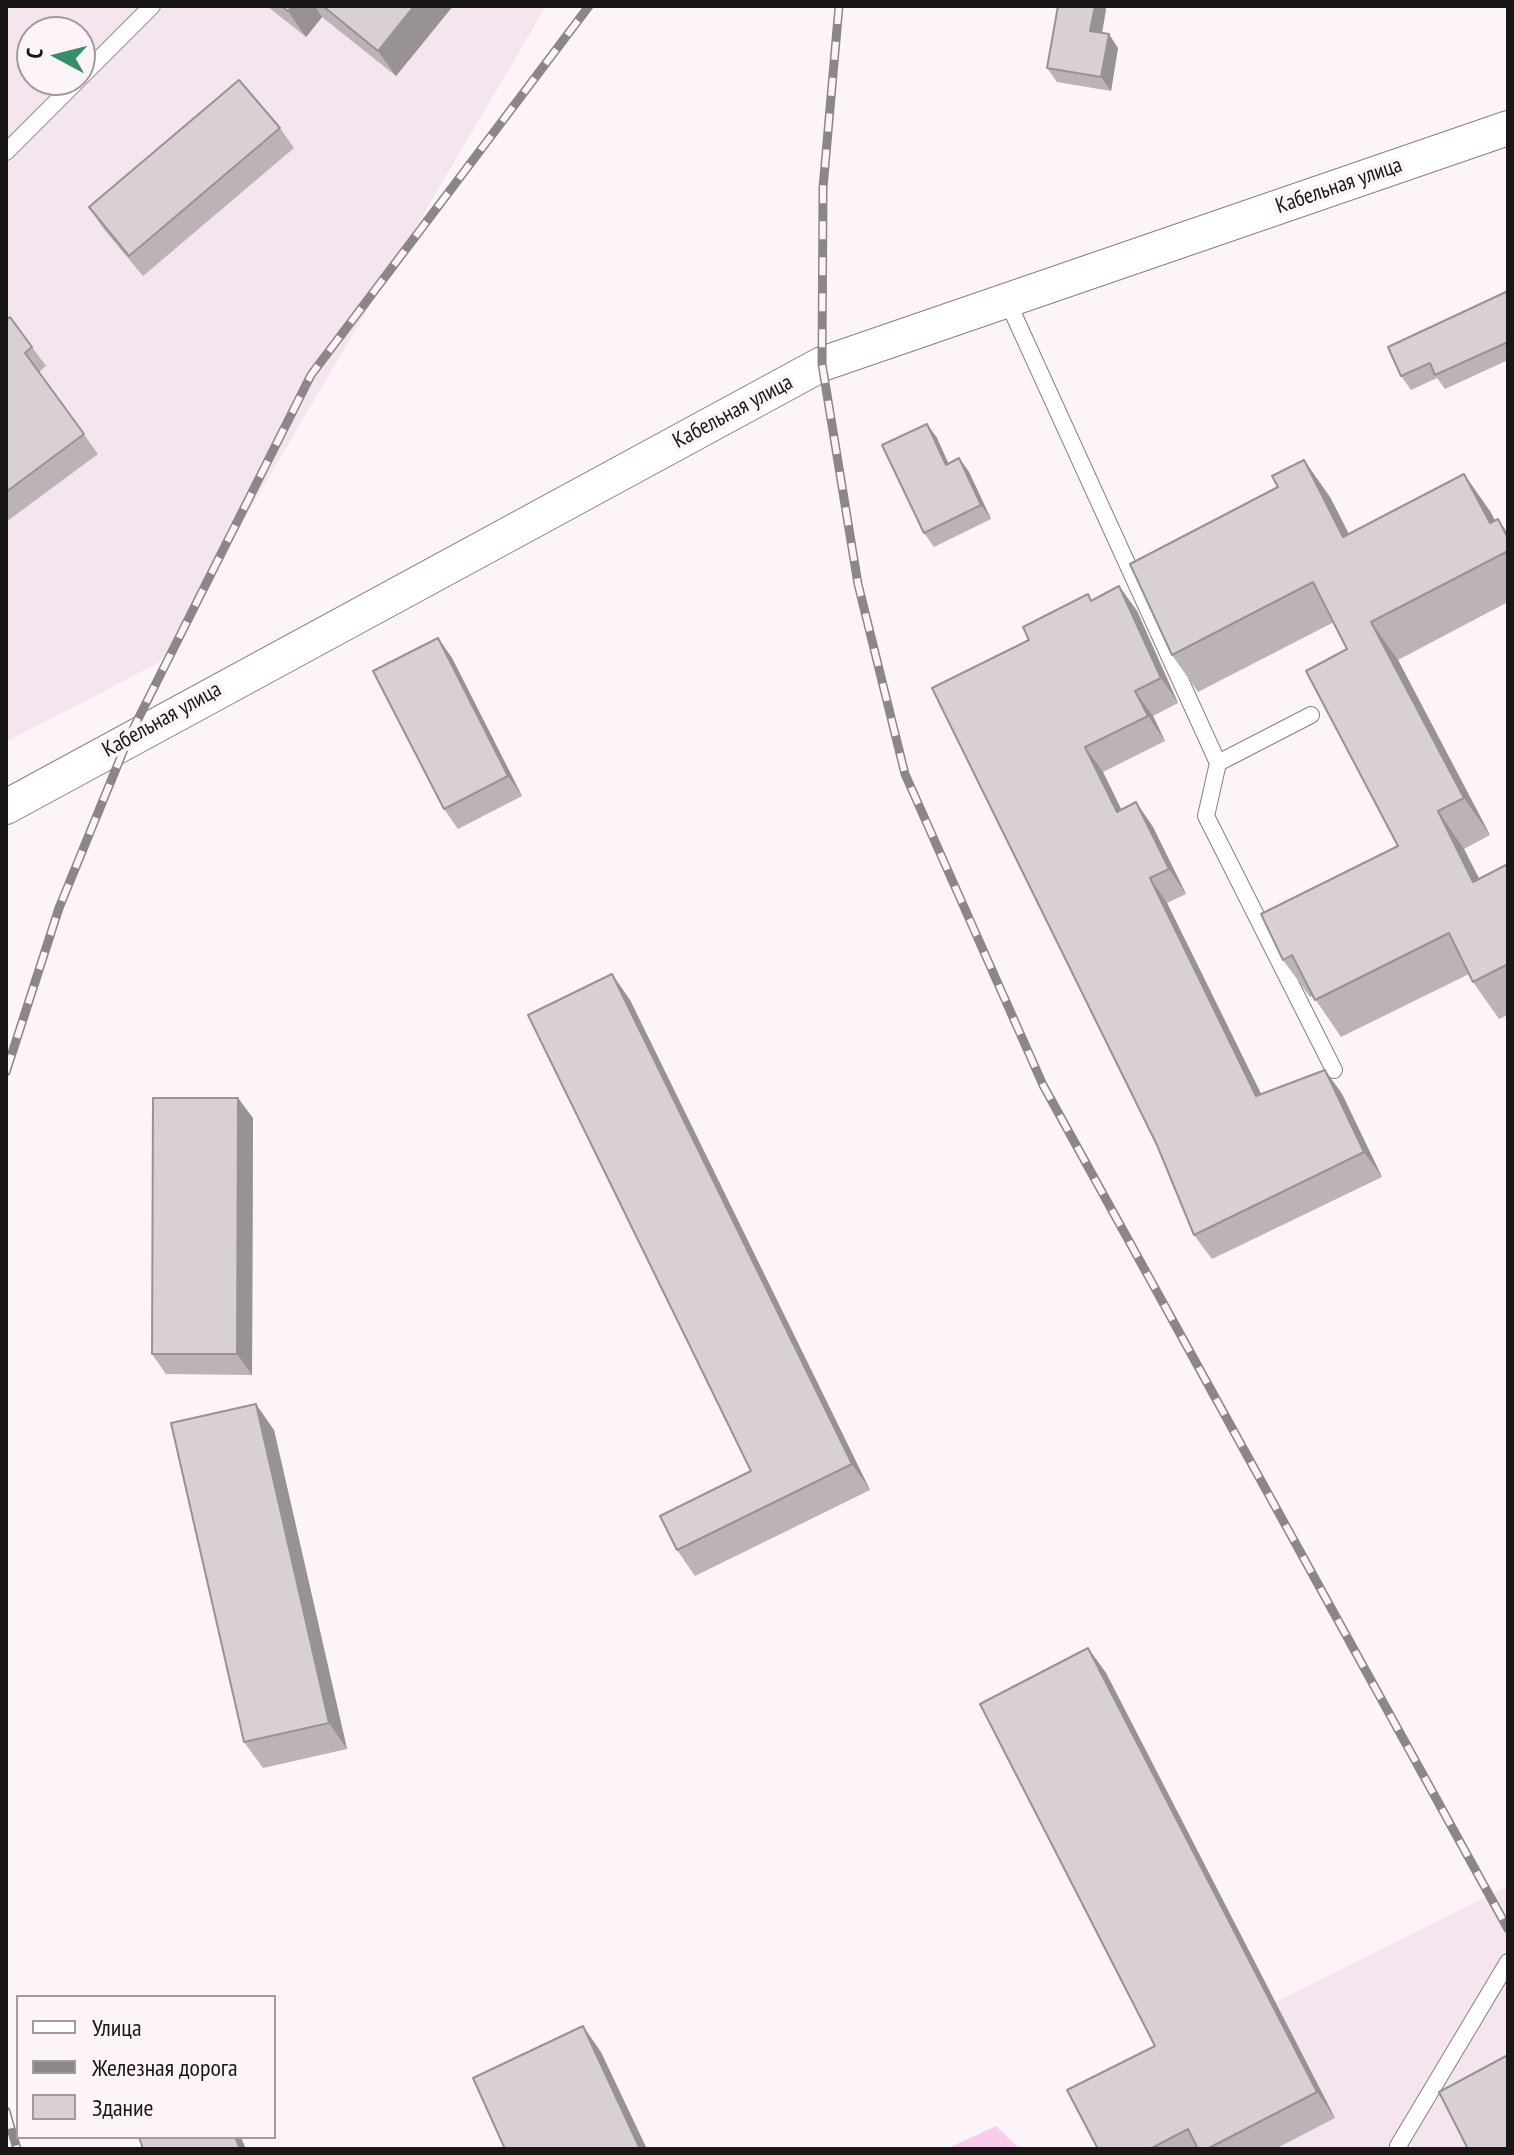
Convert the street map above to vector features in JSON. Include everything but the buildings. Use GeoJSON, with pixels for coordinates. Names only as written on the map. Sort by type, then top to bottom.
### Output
{"type":"FeatureCollection","features":[{"type":"Feature","properties":{"kind":"street","name":"Кабельная улица"},"geometry":{"type":"LineString","coordinates":[[6,807],[822,364],[1006,298],[1508,128]]}},
{"type":"Feature","properties":{"kind":"lane"},"geometry":{"type":"LineString","coordinates":[[96,62],[152,6]]}},
{"type":"Feature","properties":{"kind":"lane"},"geometry":{"type":"LineString","coordinates":[[6,152],[62,96]]}},
{"type":"Feature","properties":{"kind":"lane"},"geometry":{"type":"LineString","coordinates":[[1006,298],[1218,763],[1206,816],[1334,1070]]}},
{"type":"Feature","properties":{"kind":"lane"},"geometry":{"type":"LineString","coordinates":[[1218,763],[1311,715]]}},
{"type":"Feature","properties":{"kind":"lane"},"geometry":{"type":"LineString","coordinates":[[1400,2149],[1508,1962]]}},
{"type":"Feature","properties":{"kind":"shaded area"},"geometry":{"type":"Polygon","coordinates":[[[6,6],[546,6],[160,662],[6,742],[6,6]]]}},
{"type":"Feature","properties":{"kind":"shaded area"},"geometry":{"type":"Polygon","coordinates":[[[1508,1886],[1508,2149],[1271,2149],[1214,2033],[1508,1886]]]}},
{"type":"Feature","properties":{"kind":"shaded area"},"geometry":{"type":"Polygon","coordinates":[[[996,2126],[1020,2149],[946,2149],[996,2126]]]}},
{"type":"Feature","properties":{"kind":"railway"},"geometry":{"type":"LineString","coordinates":[[6,1072],[59,908],[129,737],[311,375],[589,6]]}},
{"type":"Feature","properties":{"kind":"railway"},"geometry":{"type":"LineString","coordinates":[[839,6],[823,188],[822,364],[858,584],[905,774],[1043,1085],[1508,1929]]}},
{"type":"Feature","properties":{"kind":"railway"},"geometry":{"type":"LineString","coordinates":[[6,2111],[17,2149]]}}]}
